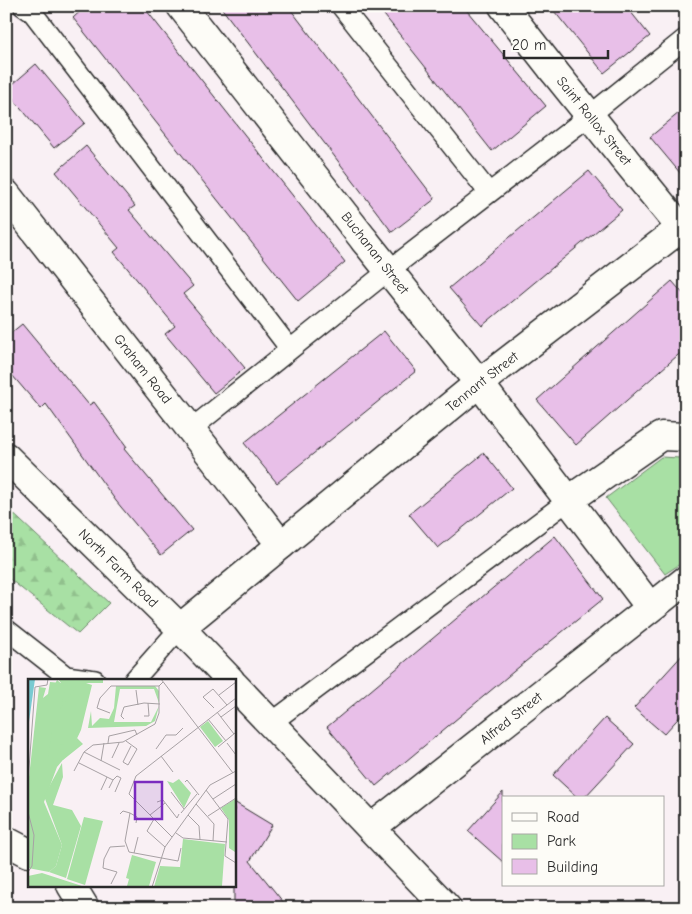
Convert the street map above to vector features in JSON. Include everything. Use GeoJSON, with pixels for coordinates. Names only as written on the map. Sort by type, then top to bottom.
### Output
{"type":"FeatureCollection","features":[{"type":"Feature","properties":{"kind":"street","name":"Buchanan Street"},"geometry":{"type":"LineString","coordinates":[[181,6],[388,271],[479,383],[568,500]]}},
{"type":"Feature","properties":{"kind":"street","name":"Saint Rollox Street"},"geometry":{"type":"LineString","coordinates":[[503,6],[589,116],[684,228]]}},
{"type":"Feature","properties":{"kind":"street","name":"Graham Road"},"geometry":{"type":"LineString","coordinates":[[6,194],[281,545]]}},
{"type":"Feature","properties":{"kind":"street","name":"Tennant Street"},"geometry":{"type":"LineString","coordinates":[[180,628],[479,383],[684,228]]}},
{"type":"Feature","properties":{"kind":"street"},"geometry":{"type":"LineString","coordinates":[[650,607],[568,500],[661,436],[686,437]]}},
{"type":"Feature","properties":{"kind":"street","name":"North Farm Road"},"geometry":{"type":"LineString","coordinates":[[6,457],[180,628],[229,679]]}},
{"type":"Feature","properties":{"kind":"street","name":"Alfred Street"},"geometry":{"type":"LineString","coordinates":[[371,828],[686,580]]}},
{"type":"Feature","properties":{"kind":"street"},"geometry":{"type":"LineString","coordinates":[[235,686],[447,908]]}},
{"type":"Feature","properties":{"kind":"street"},"geometry":{"type":"LineString","coordinates":[[6,841],[28,852]]}},
{"type":"Feature","properties":{"kind":"street"},"geometry":{"type":"LineString","coordinates":[[72,886],[85,908]]}},
{"type":"Feature","properties":{"kind":"lane"},"geometry":{"type":"LineString","coordinates":[[341,6],[490,193]]}},
{"type":"Feature","properties":{"kind":"lane"},"geometry":{"type":"LineString","coordinates":[[32,9],[290,349]]}},
{"type":"Feature","properties":{"kind":"lane"},"geometry":{"type":"LineString","coordinates":[[191,429],[388,271],[589,116],[686,38]]}},
{"type":"Feature","properties":{"kind":"lane"},"geometry":{"type":"LineString","coordinates":[[271,723],[568,500]]}},
{"type":"Feature","properties":{"kind":"lane"},"geometry":{"type":"LineString","coordinates":[[135,679],[180,628]]}},
{"type":"Feature","properties":{"kind":"lane"},"geometry":{"type":"LineString","coordinates":[[6,629],[66,676],[88,679]]}},
{"type":"Feature","properties":{"kind":"green space"},"geometry":{"type":"Polygon","coordinates":[[[661,457],[680,458],[686,461],[686,560],[665,574],[606,498],[661,457]]]}},
{"type":"Feature","properties":{"kind":"green space"},"geometry":{"type":"Polygon","coordinates":[[[6,507],[109,603],[78,634],[6,576],[6,507]]]}},
{"type":"Feature","properties":{"kind":"building"},"geometry":{"type":"Polygon","coordinates":[[[86,6],[143,6],[345,262],[298,301],[73,18],[86,6]]]}},
{"type":"Feature","properties":{"kind":"building"},"geometry":{"type":"Polygon","coordinates":[[[220,6],[288,6],[435,199],[392,232],[220,6]]]}},
{"type":"Feature","properties":{"kind":"building"},"geometry":{"type":"Polygon","coordinates":[[[377,6],[463,6],[546,106],[492,151],[377,6]]]}},
{"type":"Feature","properties":{"kind":"building"},"geometry":{"type":"Polygon","coordinates":[[[550,6],[626,6],[650,36],[604,73],[550,6]]]}},
{"type":"Feature","properties":{"kind":"building"},"geometry":{"type":"Polygon","coordinates":[[[36,64],[85,123],[54,148],[6,90],[36,64]]]}},
{"type":"Feature","properties":{"kind":"building"},"geometry":{"type":"Polygon","coordinates":[[[686,107],[686,180],[650,137],[686,107]]]}},
{"type":"Feature","properties":{"kind":"building"},"geometry":{"type":"Polygon","coordinates":[[[86,146],[135,206],[129,210],[193,286],[183,294],[245,368],[214,393],[165,334],[175,326],[114,252],[119,248],[56,172],[86,146]]]}},
{"type":"Feature","properties":{"kind":"building"},"geometry":{"type":"Polygon","coordinates":[[[589,171],[622,210],[482,326],[449,288],[589,171]]]}},
{"type":"Feature","properties":{"kind":"building"},"geometry":{"type":"Polygon","coordinates":[[[672,281],[686,297],[686,348],[576,445],[537,400],[672,281]]]}},
{"type":"Feature","properties":{"kind":"building"},"geometry":{"type":"Polygon","coordinates":[[[22,324],[89,405],[94,402],[127,447],[124,449],[192,530],[161,555],[116,501],[46,404],[41,409],[6,368],[6,337],[22,324]]]}},
{"type":"Feature","properties":{"kind":"building"},"geometry":{"type":"Polygon","coordinates":[[[384,331],[416,371],[277,483],[244,443],[384,331]]]}},
{"type":"Feature","properties":{"kind":"building"},"geometry":{"type":"Polygon","coordinates":[[[484,453],[512,488],[438,548],[409,514],[484,453]]]}},
{"type":"Feature","properties":{"kind":"building"},"geometry":{"type":"Polygon","coordinates":[[[555,536],[603,599],[376,786],[327,727],[555,536]]]}},
{"type":"Feature","properties":{"kind":"building"},"geometry":{"type":"Polygon","coordinates":[[[686,651],[686,710],[664,734],[634,708],[686,651]]]}},
{"type":"Feature","properties":{"kind":"building"},"geometry":{"type":"Polygon","coordinates":[[[605,718],[634,744],[586,796],[576,796],[553,775],[605,718]]]}},
{"type":"Feature","properties":{"kind":"building"},"geometry":{"type":"Polygon","coordinates":[[[503,792],[502,861],[468,831],[503,792]]]}},
{"type":"Feature","properties":{"kind":"building"},"geometry":{"type":"Polygon","coordinates":[[[235,803],[272,825],[250,861],[288,908],[234,908],[235,803]]]}}]}
